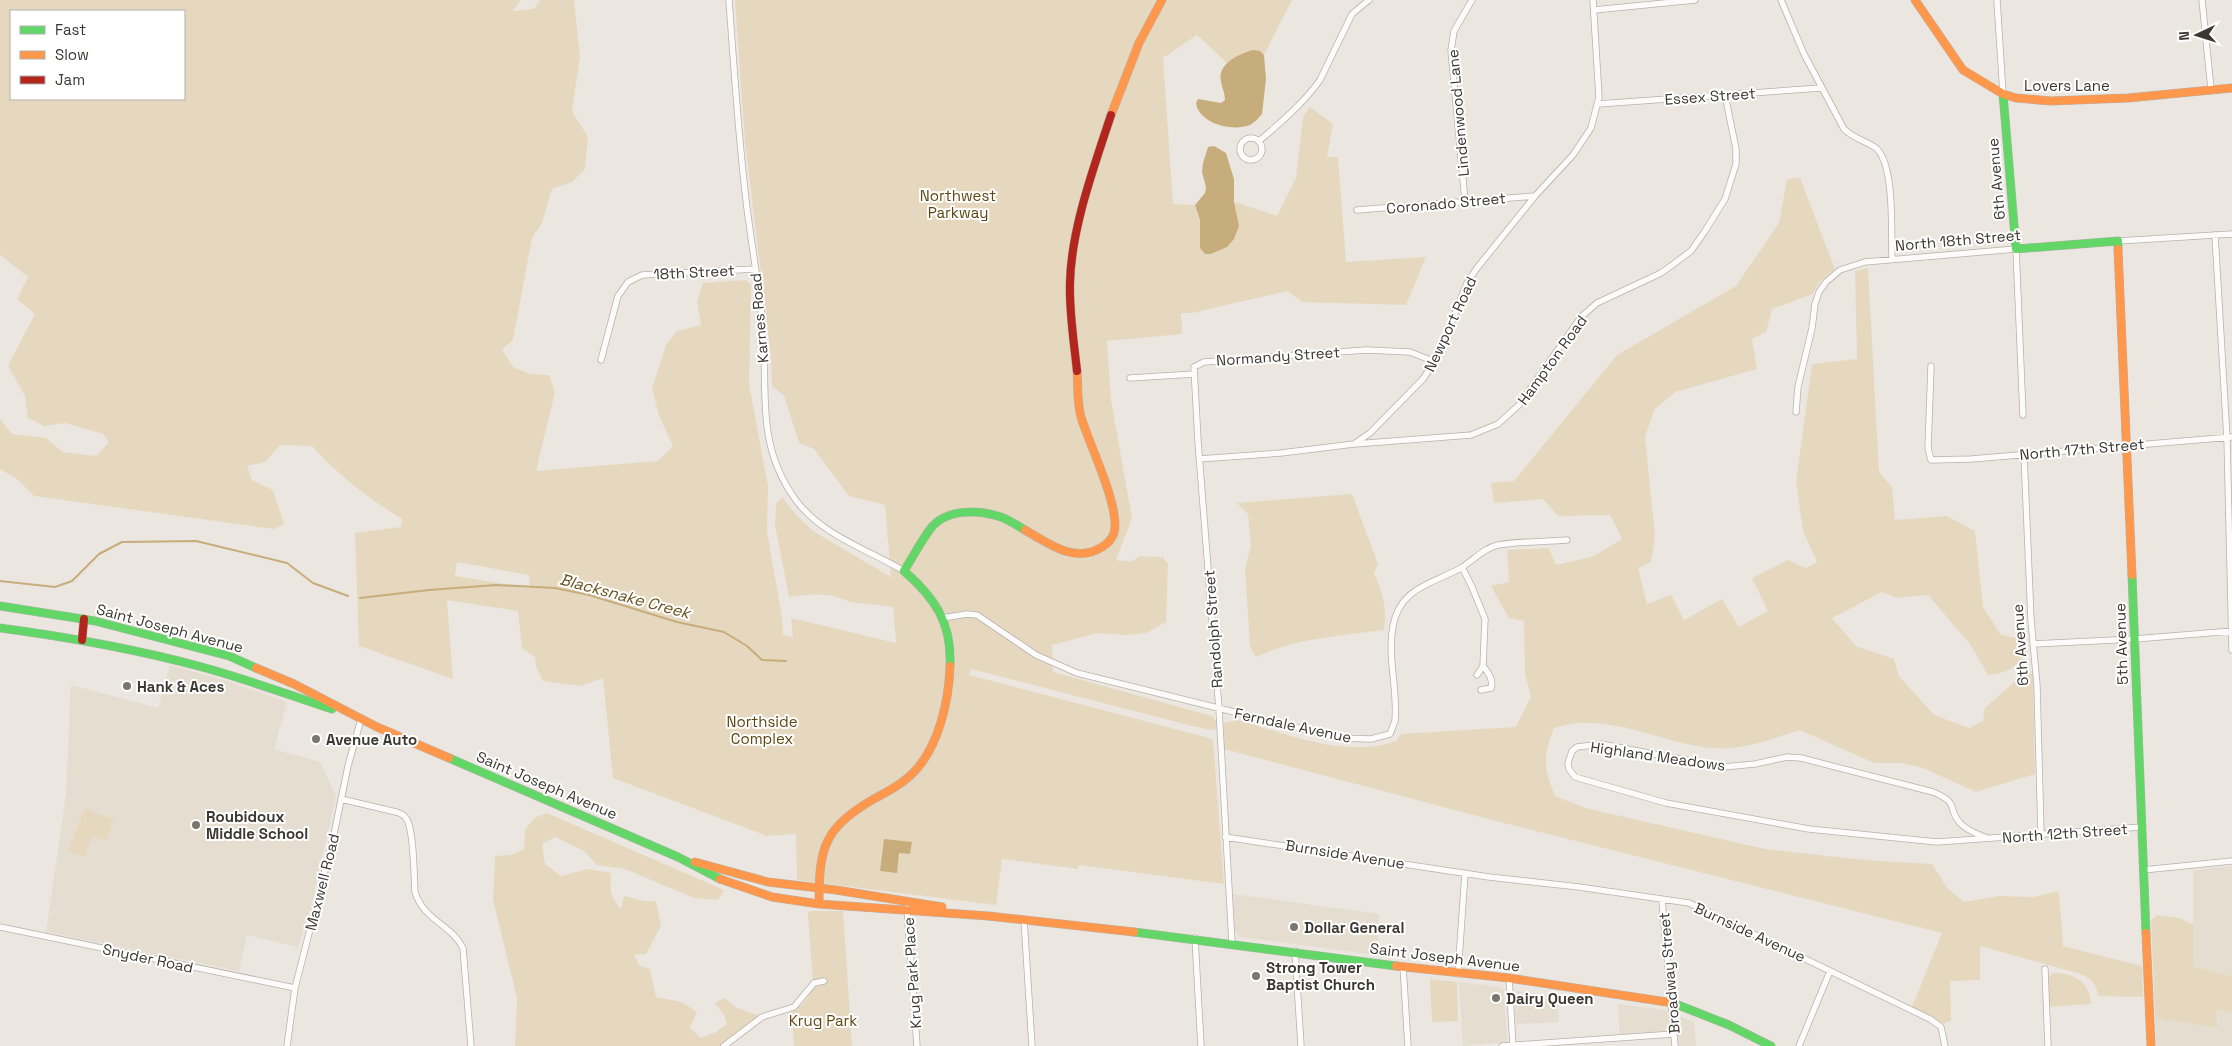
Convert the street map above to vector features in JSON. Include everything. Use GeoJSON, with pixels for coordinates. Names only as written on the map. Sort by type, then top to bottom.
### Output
{"type":"FeatureCollection","features":[{"type":"Feature","properties":{"kind":"street","name":"Karnes Road"},"geometry":{"type":"LineString","coordinates":[[729,0],[740,146],[763,327],[765,411],[768,440],[784,481],[795,499],[810,516],[822,525],[904,571]]}},
{"type":"Feature","properties":{"kind":"street"},"geometry":{"type":"LineString","coordinates":[[818,904],[820,859],[825,843],[835,828],[853,813],[884,795],[913,773],[924,759],[934,739],[950,686],[951,649],[938,608],[922,587],[904,571],[932,527],[941,519],[953,514],[975,512],[1002,517],[1060,550],[1083,555],[1096,551],[1107,544],[1114,534],[1115,514],[1080,415],[1070,266],[1083,209],[1102,143],[1139,46],[1162,0]]}},
{"type":"Feature","properties":{"kind":"street"},"geometry":{"type":"LineString","coordinates":[[1259,141],[1300,106],[1313,90],[1320,80],[1352,14],[1369,0]]}},
{"type":"Feature","properties":{"kind":"street","name":"Lindenwood Lane"},"geometry":{"type":"LineString","coordinates":[[1465,201],[1451,50],[1454,31],[1472,0]]}},
{"type":"Feature","properties":{"kind":"street","name":"Newport Road"},"geometry":{"type":"LineString","coordinates":[[1199,459],[1281,453],[1354,444],[1370,433],[1395,410],[1423,379],[1446,338],[1467,283],[1477,268],[1535,196],[1586,138],[1591,128],[1598,104],[1599,81],[1593,0]]}},
{"type":"Feature","properties":{"kind":"street"},"geometry":{"type":"LineString","coordinates":[[1594,10],[1695,0]]}},
{"type":"Feature","properties":{"kind":"street"},"geometry":{"type":"LineString","coordinates":[[1781,0],[1804,54],[1844,129],[1852,137],[1877,149],[1883,158],[1890,197],[1892,259]]}},
{"type":"Feature","properties":{"kind":"street","name":"Lovers Lane"},"geometry":{"type":"LineString","coordinates":[[1915,0],[1963,70],[2003,94],[2016,98],[2060,101],[2128,98],[2232,88]]}},
{"type":"Feature","properties":{"kind":"street","name":"6th Avenue"},"geometry":{"type":"LineString","coordinates":[[1997,0],[2016,249],[2023,415]]}},
{"type":"Feature","properties":{"kind":"street"},"geometry":{"type":"LineString","coordinates":[[2202,0],[2211,89]]}},
{"type":"Feature","properties":{"kind":"street","name":"Essex Street"},"geometry":{"type":"LineString","coordinates":[[1598,104],[1821,88]]}},
{"type":"Feature","properties":{"kind":"street","name":"Hampton Road"},"geometry":{"type":"LineString","coordinates":[[1354,444],[1471,435],[1498,424],[1519,405],[1592,307],[1661,273],[1691,251],[1725,199],[1736,164],[1736,149],[1725,95]]}},
{"type":"Feature","properties":{"kind":"street"},"geometry":{"type":"LineString","coordinates":[[1249,137],[1259,141],[1262,145],[1260,155],[1252,160],[1243,157],[1239,148],[1244,139],[1249,137]]}},
{"type":"Feature","properties":{"kind":"street","name":"Coronado Street"},"geometry":{"type":"LineString","coordinates":[[1357,210],[1535,196]]}},
{"type":"Feature","properties":{"kind":"street","name":"North 18th Street"},"geometry":{"type":"LineString","coordinates":[[1796,412],[1798,387],[1819,292],[1826,282],[1840,270],[1851,265],[1892,259],[2232,234]]}},
{"type":"Feature","properties":{"kind":"street"},"geometry":{"type":"LineString","coordinates":[[2215,235],[2229,438],[2232,650]]}},
{"type":"Feature","properties":{"kind":"street","name":"5th Avenue"},"geometry":{"type":"LineString","coordinates":[[2118,241],[2151,1046]]}},
{"type":"Feature","properties":{"kind":"street","name":"18th Street"},"geometry":{"type":"LineString","coordinates":[[600,360],[618,296],[628,282],[642,275],[755,269]]}},
{"type":"Feature","properties":{"kind":"street","name":"Normandy Street"},"geometry":{"type":"LineString","coordinates":[[1194,374],[1194,367],[1204,362],[1366,350],[1410,352],[1423,355],[1433,361]]}},
{"type":"Feature","properties":{"kind":"street","name":"North 17th Street"},"geometry":{"type":"LineString","coordinates":[[1931,366],[1928,448],[1931,460],[2229,438]]}},
{"type":"Feature","properties":{"kind":"street"},"geometry":{"type":"LineString","coordinates":[[1130,378],[1194,374]]}},
{"type":"Feature","properties":{"kind":"street","name":"Randolph Street"},"geometry":{"type":"LineString","coordinates":[[1194,374],[1219,709],[1232,943]]}},
{"type":"Feature","properties":{"kind":"street","name":"6th Avenue"},"geometry":{"type":"LineString","coordinates":[[2024,454],[2033,644],[2037,685],[2041,834]]}},
{"type":"Feature","properties":{"kind":"street","name":"Ferndale Avenue"},"geometry":{"type":"LineString","coordinates":[[942,618],[967,614],[977,615],[1036,655],[1057,666],[1077,673],[1339,738],[1371,739],[1390,734],[1396,712],[1391,643],[1394,620],[1403,603],[1426,583],[1462,567],[1476,556],[1496,546],[1567,540]]}},
{"type":"Feature","properties":{"kind":"street"},"geometry":{"type":"LineString","coordinates":[[1462,567],[1485,619],[1483,666],[1476,675]]}},
{"type":"Feature","properties":{"kind":"street","name":"Saint Joseph Avenue"},"geometry":{"type":"LineString","coordinates":[[0,606],[84,619],[228,656],[294,684],[351,715]]}},
{"type":"Feature","properties":{"kind":"street"},"geometry":{"type":"LineString","coordinates":[[82,640],[84,619]]}},
{"type":"Feature","properties":{"kind":"street","name":"Saint Joseph Avenue"},"geometry":{"type":"LineString","coordinates":[[0,628],[82,640],[156,655],[232,675],[351,715],[678,857],[715,877],[772,897],[818,904],[908,909],[1024,919],[1195,938],[1458,974],[1509,978],[1671,1002],[1729,1024],[1771,1046]]}},
{"type":"Feature","properties":{"kind":"street"},"geometry":{"type":"LineString","coordinates":[[2033,644],[2135,639],[2232,631]]}},
{"type":"Feature","properties":{"kind":"street"},"geometry":{"type":"LineString","coordinates":[[1481,690],[1491,688],[1492,685],[1490,674],[1483,666]]}},
{"type":"Feature","properties":{"kind":"street","name":"Maxwell Road"},"geometry":{"type":"LineString","coordinates":[[288,1046],[295,988],[329,857],[361,719]]}},
{"type":"Feature","properties":{"kind":"street","name":"Highland Meadows"},"geometry":{"type":"LineString","coordinates":[[1601,744],[1723,767],[1787,757],[1801,758],[1933,792],[1947,798],[1952,803],[1959,822],[1969,830],[1987,838],[1938,842],[1913,841],[1809,830],[1736,818],[1666,803],[1575,777],[1568,769],[1569,756],[1577,746],[1601,744]]}},
{"type":"Feature","properties":{"kind":"street"},"geometry":{"type":"LineString","coordinates":[[341,799],[396,812],[402,814],[408,820],[411,831],[415,892],[418,901],[427,914],[458,940],[462,948],[471,1046]]}},
{"type":"Feature","properties":{"kind":"street","name":"North 12th Street"},"geometry":{"type":"LineString","coordinates":[[1987,838],[2142,827]]}},
{"type":"Feature","properties":{"kind":"street","name":"Burnside Avenue"},"geometry":{"type":"LineString","coordinates":[[1225,837],[1465,873],[1689,903],[1938,1024],[1943,1031],[1945,1046]]}},
{"type":"Feature","properties":{"kind":"street","name":"Saint Joseph Avenue"},"geometry":{"type":"LineString","coordinates":[[678,857],[768,882],[907,900],[988,916]]}},
{"type":"Feature","properties":{"kind":"street"},"geometry":{"type":"LineString","coordinates":[[2143,870],[2232,862]]}},
{"type":"Feature","properties":{"kind":"street"},"geometry":{"type":"LineString","coordinates":[[1458,974],[1465,873]]}},
{"type":"Feature","properties":{"kind":"street","name":"Krug Park Place"},"geometry":{"type":"LineString","coordinates":[[907,900],[917,1046]]}},
{"type":"Feature","properties":{"kind":"street","name":"Broadway Street"},"geometry":{"type":"LineString","coordinates":[[1662,900],[1675,1046]]}},
{"type":"Feature","properties":{"kind":"street"},"geometry":{"type":"LineString","coordinates":[[1024,919],[1032,1046]]}},
{"type":"Feature","properties":{"kind":"street","name":"Snyder Road"},"geometry":{"type":"LineString","coordinates":[[0,927],[295,988]]}},
{"type":"Feature","properties":{"kind":"street"},"geometry":{"type":"LineString","coordinates":[[1195,938],[1201,1046]]}},
{"type":"Feature","properties":{"kind":"street"},"geometry":{"type":"LineString","coordinates":[[1295,951],[1301,1046]]}},
{"type":"Feature","properties":{"kind":"street"},"geometry":{"type":"LineString","coordinates":[[1403,966],[1408,1046]]}},
{"type":"Feature","properties":{"kind":"street"},"geometry":{"type":"LineString","coordinates":[[2045,969],[2048,1046]]}},
{"type":"Feature","properties":{"kind":"street"},"geometry":{"type":"LineString","coordinates":[[1799,1046],[1830,971]]}},
{"type":"Feature","properties":{"kind":"street"},"geometry":{"type":"LineString","coordinates":[[1509,978],[1513,1046]]}},
{"type":"Feature","properties":{"kind":"street"},"geometry":{"type":"LineString","coordinates":[[724,1046],[762,1016],[794,1008],[814,983],[824,981]]}},
{"type":"Feature","properties":{"kind":"street"},"geometry":{"type":"LineString","coordinates":[[1502,1046],[1674,1034]]}},
{"type":"Feature","properties":{"kind":"shaded area"},"geometry":{"type":"Polygon","coordinates":[[[1253,50],[1260,51],[1264,55],[1266,79],[1262,114],[1252,124],[1243,127],[1226,127],[1210,121],[1198,110],[1196,103],[1198,99],[1221,103],[1225,100],[1221,81],[1222,69],[1231,60],[1253,50]]]}},
{"type":"Feature","properties":{"kind":"shaded area"},"geometry":{"type":"Polygon","coordinates":[[[1214,146],[1226,153],[1234,179],[1234,202],[1239,226],[1234,239],[1227,247],[1211,254],[1205,254],[1200,248],[1200,220],[1195,205],[1205,193],[1206,187],[1202,172],[1203,163],[1208,147],[1214,146]]]}},
{"type":"Feature","properties":{"kind":"shaded area","name":"Roubidoux Middle School"},"geometry":{"type":"Polygon","coordinates":[[[170,665],[227,681],[287,702],[274,749],[320,762],[336,796],[311,907],[298,947],[247,935],[239,971],[46,932],[66,795],[71,685],[158,708],[170,665]]]}},
{"type":"Feature","properties":{"kind":"shaded area"},"geometry":{"type":"Polygon","coordinates":[[[884,839],[912,842],[910,854],[899,853],[897,873],[880,871],[884,839]]]}},
{"type":"Feature","properties":{"kind":"shaded area"},"geometry":{"type":"Polygon","coordinates":[[[2232,866],[2232,976],[2193,966],[2193,870],[2232,866]]]}},
{"type":"Feature","properties":{"kind":"shaded area"},"geometry":{"type":"Polygon","coordinates":[[[1233,894],[1379,914],[1377,955],[1240,937],[1235,931],[1233,894]]]}},
{"type":"Feature","properties":{"kind":"shaded area"},"geometry":{"type":"Polygon","coordinates":[[[1459,982],[1499,987],[1504,990],[1507,1042],[1463,1046],[1459,982]]]}},
{"type":"Feature","properties":{"kind":"shaded area"},"geometry":{"type":"Polygon","coordinates":[[[1516,991],[1558,996],[1559,1022],[1516,1024],[1514,999],[1516,991]]]}},
{"type":"Feature","properties":{"kind":"shaded area"},"geometry":{"type":"Polygon","coordinates":[[[1618,1004],[1665,1010],[1668,1014],[1669,1029],[1667,1031],[1620,1034],[1618,1004]]]}},
{"type":"Feature","properties":{"kind":"shaded area"},"geometry":{"type":"Polygon","coordinates":[[[2216,1009],[2232,1013],[2232,1046],[2156,1046],[2155,1018],[2216,1028],[2216,1009]]]}},
{"type":"Feature","properties":{"kind":"shaded area"},"geometry":{"type":"Polygon","coordinates":[[[1681,1017],[1694,1022],[1696,1046],[1679,1046],[1677,1024],[1681,1017]]]}},
{"type":"Feature","properties":{"kind":"green space"},"geometry":{"type":"Polygon","coordinates":[[[0,0],[521,0],[513,11],[534,9],[540,0],[574,0],[580,57],[572,111],[588,137],[585,169],[572,182],[552,189],[542,223],[532,238],[513,340],[502,349],[513,367],[530,374],[549,375],[555,392],[536,471],[658,461],[673,446],[659,416],[652,388],[666,345],[677,331],[701,325],[697,301],[703,283],[746,280],[751,285],[749,384],[768,486],[767,531],[782,617],[783,635],[793,637],[791,618],[896,643],[893,607],[851,602],[833,596],[815,594],[789,597],[775,525],[776,504],[782,497],[797,516],[813,531],[891,577],[885,505],[849,496],[814,449],[799,443],[784,395],[772,387],[771,357],[745,142],[735,0],[1292,0],[1264,55],[1260,51],[1245,53],[1227,63],[1197,35],[1163,58],[1173,204],[1195,205],[1200,220],[1200,248],[1211,254],[1227,247],[1237,218],[1234,202],[1277,216],[1296,178],[1303,117],[1310,107],[1333,124],[1327,157],[1338,157],[1346,262],[1426,257],[1406,305],[1302,302],[1287,291],[1192,313],[1181,313],[1182,334],[1107,341],[1111,400],[1132,518],[1116,560],[1131,562],[1140,556],[1162,557],[1168,564],[1166,622],[1146,633],[1126,635],[1098,633],[1052,645],[1053,672],[1212,716],[1216,721],[1216,729],[1211,730],[1192,726],[971,669],[969,675],[1213,739],[1224,884],[1079,865],[1078,869],[1002,859],[996,905],[797,880],[796,834],[767,836],[613,778],[603,678],[581,686],[543,681],[536,667],[535,657],[522,648],[518,611],[447,600],[453,679],[359,646],[355,533],[401,527],[402,519],[354,486],[312,446],[280,445],[265,462],[247,466],[252,480],[273,490],[284,524],[274,529],[34,496],[17,479],[0,469],[0,419],[12,434],[46,438],[63,452],[96,456],[109,442],[103,434],[65,423],[44,426],[28,418],[25,396],[8,366],[35,314],[17,299],[28,277],[0,255],[0,0]],[[457,562],[455,576],[530,588],[529,575],[457,562]]]}},
{"type":"Feature","properties":{"kind":"green space"},"geometry":{"type":"Polygon","coordinates":[[[1800,178],[1835,269],[1822,280],[1813,294],[1772,309],[1766,332],[1752,339],[1757,369],[1675,392],[1654,410],[1645,437],[1655,536],[1651,562],[1638,568],[1647,604],[1671,595],[1684,620],[1722,599],[1739,627],[1768,611],[1752,578],[1788,560],[1806,568],[1817,562],[1803,531],[1796,482],[1812,364],[1857,359],[1855,271],[1868,268],[1879,472],[1892,487],[1895,520],[1947,516],[1975,531],[1983,607],[2001,635],[2017,638],[2027,650],[2016,665],[2001,673],[1988,675],[1970,644],[1928,595],[1896,598],[1882,592],[1832,618],[1856,646],[1894,659],[1899,676],[1934,715],[1969,728],[1983,721],[1985,708],[2021,676],[2033,673],[2035,774],[1976,792],[1923,768],[1902,763],[1874,763],[1800,730],[1756,744],[1734,748],[1711,748],[1612,725],[1573,723],[1554,728],[1546,754],[1548,777],[1555,796],[1585,808],[1765,849],[1864,860],[1932,864],[1947,888],[1964,902],[1999,896],[2034,897],[2059,891],[2063,946],[2142,966],[2143,997],[2098,996],[2093,982],[2081,974],[1980,946],[1980,980],[1950,981],[1951,1020],[1944,1024],[1912,1007],[1942,933],[1496,821],[1224,749],[1224,723],[1238,720],[1317,743],[1357,747],[1377,746],[1396,741],[1401,734],[1516,727],[1531,697],[1525,674],[1524,621],[1509,618],[1491,586],[1509,582],[1507,550],[1549,548],[1556,565],[1594,556],[1622,539],[1610,515],[1558,516],[1543,499],[1494,503],[1491,483],[1514,481],[1617,355],[1736,286],[1779,223],[1787,179],[1800,178]]]}},
{"type":"Feature","properties":{"kind":"green space"},"geometry":{"type":"Polygon","coordinates":[[[1352,494],[1378,564],[1374,573],[1385,608],[1384,630],[1302,642],[1256,657],[1250,647],[1245,569],[1251,545],[1248,514],[1237,503],[1352,494]]]}},
{"type":"Feature","properties":{"kind":"green space"},"geometry":{"type":"Polygon","coordinates":[[[85,808],[114,820],[106,841],[92,836],[84,857],[68,851],[85,808]]]}},
{"type":"Feature","properties":{"kind":"green space"},"geometry":{"type":"Polygon","coordinates":[[[547,813],[724,890],[718,900],[694,898],[625,869],[597,865],[584,851],[555,837],[542,844],[545,864],[561,876],[588,869],[611,873],[612,893],[621,909],[624,896],[644,901],[656,901],[661,926],[646,954],[634,955],[640,966],[650,969],[656,997],[682,1002],[697,1012],[690,1027],[700,1038],[716,1032],[727,1024],[724,1015],[715,1003],[725,998],[735,1007],[760,1016],[720,1046],[515,1046],[517,998],[493,900],[495,856],[511,855],[524,849],[525,829],[536,817],[547,813]]]}},
{"type":"Feature","properties":{"kind":"green space","name":"Krug Park"},"geometry":{"type":"Polygon","coordinates":[[[843,911],[852,1046],[794,1046],[792,1011],[806,999],[811,991],[813,981],[808,916],[808,912],[843,911]]]}},
{"type":"Feature","properties":{"kind":"green space"},"geometry":{"type":"Polygon","coordinates":[[[2157,915],[2179,918],[2193,924],[2193,966],[2232,976],[2232,1013],[2216,1009],[2217,1028],[2155,1018],[2151,920],[2157,915]]]}},
{"type":"Feature","properties":{"kind":"green space"},"geometry":{"type":"Polygon","coordinates":[[[2053,973],[2068,974],[2080,980],[2088,990],[2091,1004],[2048,1007],[2047,980],[2053,973]]]}},
{"type":"Feature","properties":{"kind":"green space"},"geometry":{"type":"Polygon","coordinates":[[[1430,979],[1457,982],[1458,1021],[1432,1022],[1430,979]]]}},
{"type":"Feature","properties":{"kind":"waterway","name":"Blacksnake Creek"},"geometry":{"type":"LineString","coordinates":[[0,581],[55,587],[72,581],[99,554],[122,542],[196,541],[287,563],[313,583],[348,596]]}},
{"type":"Feature","properties":{"kind":"waterway","name":"Blacksnake Creek"},"geometry":{"type":"LineString","coordinates":[[360,598],[496,585],[555,588],[589,595],[677,622],[724,632],[747,646],[762,660],[786,661]]}},
{"type":"Feature","properties":{"kind":"traffic: fast"},"geometry":{"type":"LineString","coordinates":[[2003,94],[2016,249],[2118,241],[2118,249]]}},
{"type":"Feature","properties":{"kind":"traffic: fast"},"geometry":{"type":"LineString","coordinates":[[950,666],[948,637],[939,612],[925,591],[904,571],[931,528],[938,521],[946,517],[964,512],[983,513],[1001,517],[1025,530]]}},
{"type":"Feature","properties":{"kind":"traffic: fast"},"geometry":{"type":"LineString","coordinates":[[2132,575],[2146,933]]}},
{"type":"Feature","properties":{"kind":"traffic: fast"},"geometry":{"type":"LineString","coordinates":[[0,606],[95,621],[229,656],[256,668]]}},
{"type":"Feature","properties":{"kind":"traffic: fast"},"geometry":{"type":"LineString","coordinates":[[0,628],[101,644],[202,667],[332,709]]}},
{"type":"Feature","properties":{"kind":"traffic: fast"},"geometry":{"type":"LineString","coordinates":[[449,758],[678,857],[720,879]]}},
{"type":"Feature","properties":{"kind":"traffic: fast"},"geometry":{"type":"LineString","coordinates":[[1134,932],[1396,966]]}},
{"type":"Feature","properties":{"kind":"traffic: fast"},"geometry":{"type":"LineString","coordinates":[[1673,1003],[1729,1025],[1771,1046]]}},
{"type":"Feature","properties":{"kind":"traffic: slow"},"geometry":{"type":"LineString","coordinates":[[1111,115],[1139,43],[1162,0]]}},
{"type":"Feature","properties":{"kind":"traffic: slow"},"geometry":{"type":"LineString","coordinates":[[1915,0],[1963,70],[2003,94],[2016,98],[2051,101],[2128,98],[2232,88]]}},
{"type":"Feature","properties":{"kind":"traffic: slow"},"geometry":{"type":"LineString","coordinates":[[2118,249],[2132,575]]}},
{"type":"Feature","properties":{"kind":"traffic: slow"},"geometry":{"type":"LineString","coordinates":[[1025,530],[1053,546],[1072,553],[1092,552],[1109,541],[1114,533],[1115,522],[1109,492],[1080,412],[1077,371]]}},
{"type":"Feature","properties":{"kind":"traffic: slow"},"geometry":{"type":"LineString","coordinates":[[819,904],[820,869],[827,842],[834,831],[856,811],[909,777],[930,750],[945,708],[950,666]]}},
{"type":"Feature","properties":{"kind":"traffic: slow"},"geometry":{"type":"LineString","coordinates":[[256,668],[294,684],[377,727],[449,758]]}},
{"type":"Feature","properties":{"kind":"traffic: slow"},"geometry":{"type":"LineString","coordinates":[[695,862],[768,882],[836,890],[942,907]]}},
{"type":"Feature","properties":{"kind":"traffic: slow"},"geometry":{"type":"LineString","coordinates":[[720,879],[772,897],[819,904],[988,916],[1134,932]]}},
{"type":"Feature","properties":{"kind":"traffic: slow"},"geometry":{"type":"LineString","coordinates":[[2146,933],[2151,1046]]}},
{"type":"Feature","properties":{"kind":"traffic: slow"},"geometry":{"type":"LineString","coordinates":[[1396,966],[1509,978],[1673,1003]]}},
{"type":"Feature","properties":{"kind":"traffic: jam"},"geometry":{"type":"LineString","coordinates":[[1077,371],[1070,305],[1071,262],[1084,198],[1111,115]]}},
{"type":"Feature","properties":{"kind":"traffic: jam"},"geometry":{"type":"LineString","coordinates":[[82,640],[84,619]]}},
{"type":"Feature","properties":{"kind":"place","name":"Hank & Aces"},"geometry":{"type":"Point","coordinates":[127,686]}},
{"type":"Feature","properties":{"kind":"place","name":"Avenue Auto"},"geometry":{"type":"Point","coordinates":[316,739]}},
{"type":"Feature","properties":{"kind":"place","name":"Roubidoux Middle School"},"geometry":{"type":"Point","coordinates":[196,825]}},
{"type":"Feature","properties":{"kind":"place","name":"Dollar General"},"geometry":{"type":"Point","coordinates":[1294,927]}},
{"type":"Feature","properties":{"kind":"place","name":"Strong Tower Baptist Church"},"geometry":{"type":"Point","coordinates":[1256,976]}},
{"type":"Feature","properties":{"kind":"place","name":"Dairy Queen"},"geometry":{"type":"Point","coordinates":[1496,998]}},
{"type":"Feature","properties":{"kind":"park label","name":"Northwest Parkway"},"geometry":{"type":"Point","coordinates":[958,204]}},
{"type":"Feature","properties":{"kind":"park label","name":"Northside Complex"},"geometry":{"type":"Point","coordinates":[762,730]}}]}
